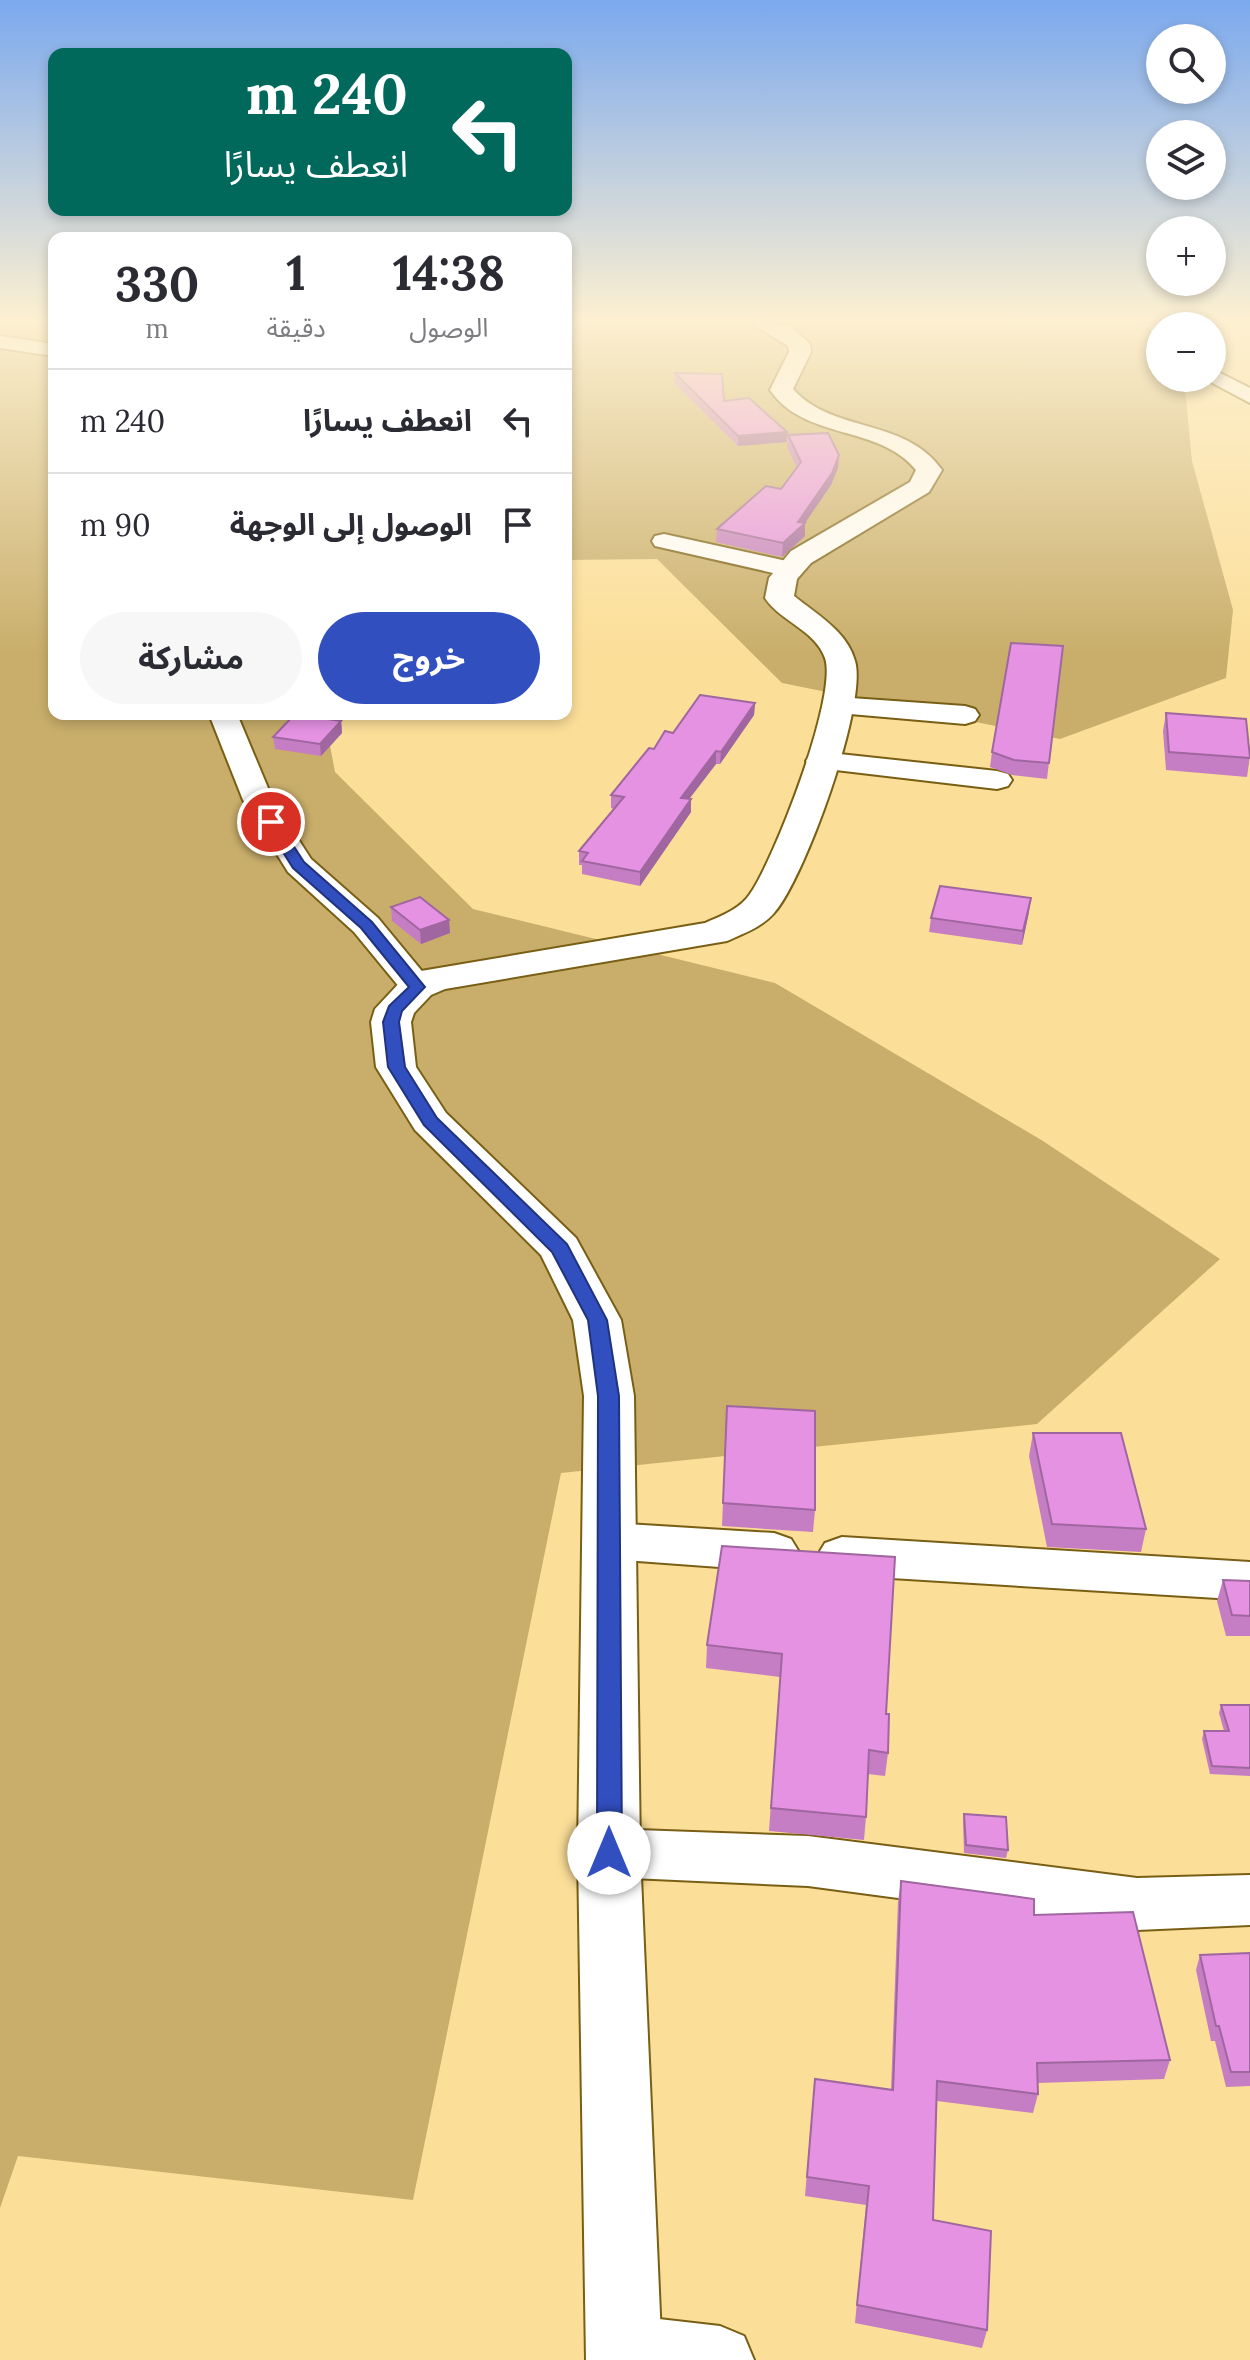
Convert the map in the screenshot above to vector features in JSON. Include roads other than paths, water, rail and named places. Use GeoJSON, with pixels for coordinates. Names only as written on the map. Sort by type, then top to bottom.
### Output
{"type":"FeatureCollection","features":[{"type":"Feature","properties":{"kind":"main road"},"geometry":{"type":"LineString","coordinates":[[624,2354],[609,1853],[609,1396],[597,1320],[560,1248],[430,1121],[396,1067],[391,1022],[395,1009],[417,987],[455,973],[714,933],[747,917],[765,900],[790,853],[821,761],[837,706],[842,668],[832,642],[779,598],[783,578],[801,557],[920,487],[929,470],[914,453],[868,433]]}},
{"type":"Feature","properties":{"kind":"street"},"geometry":{"type":"LineString","coordinates":[[664,541],[791,569]]}},
{"type":"Feature","properties":{"kind":"street"},"geometry":{"type":"LineString","coordinates":[[837,706],[965,715]]}},
{"type":"Feature","properties":{"kind":"street"},"geometry":{"type":"LineString","coordinates":[[225,720],[258,800],[299,865],[366,925],[417,987]]}},
{"type":"Feature","properties":{"kind":"street"},"geometry":{"type":"LineString","coordinates":[[821,761],[997,780]]}},
{"type":"Feature","properties":{"kind":"street"},"geometry":{"type":"LineString","coordinates":[[610,1541],[1250,1581]]}},
{"type":"Feature","properties":{"kind":"street"},"geometry":{"type":"LineString","coordinates":[[609,1853],[808,1861],[1137,1904],[1250,1900]]}},
{"type":"Feature","properties":{"kind":"street"},"geometry":{"type":"LineString","coordinates":[[624,2354],[720,2360]]}}]}
